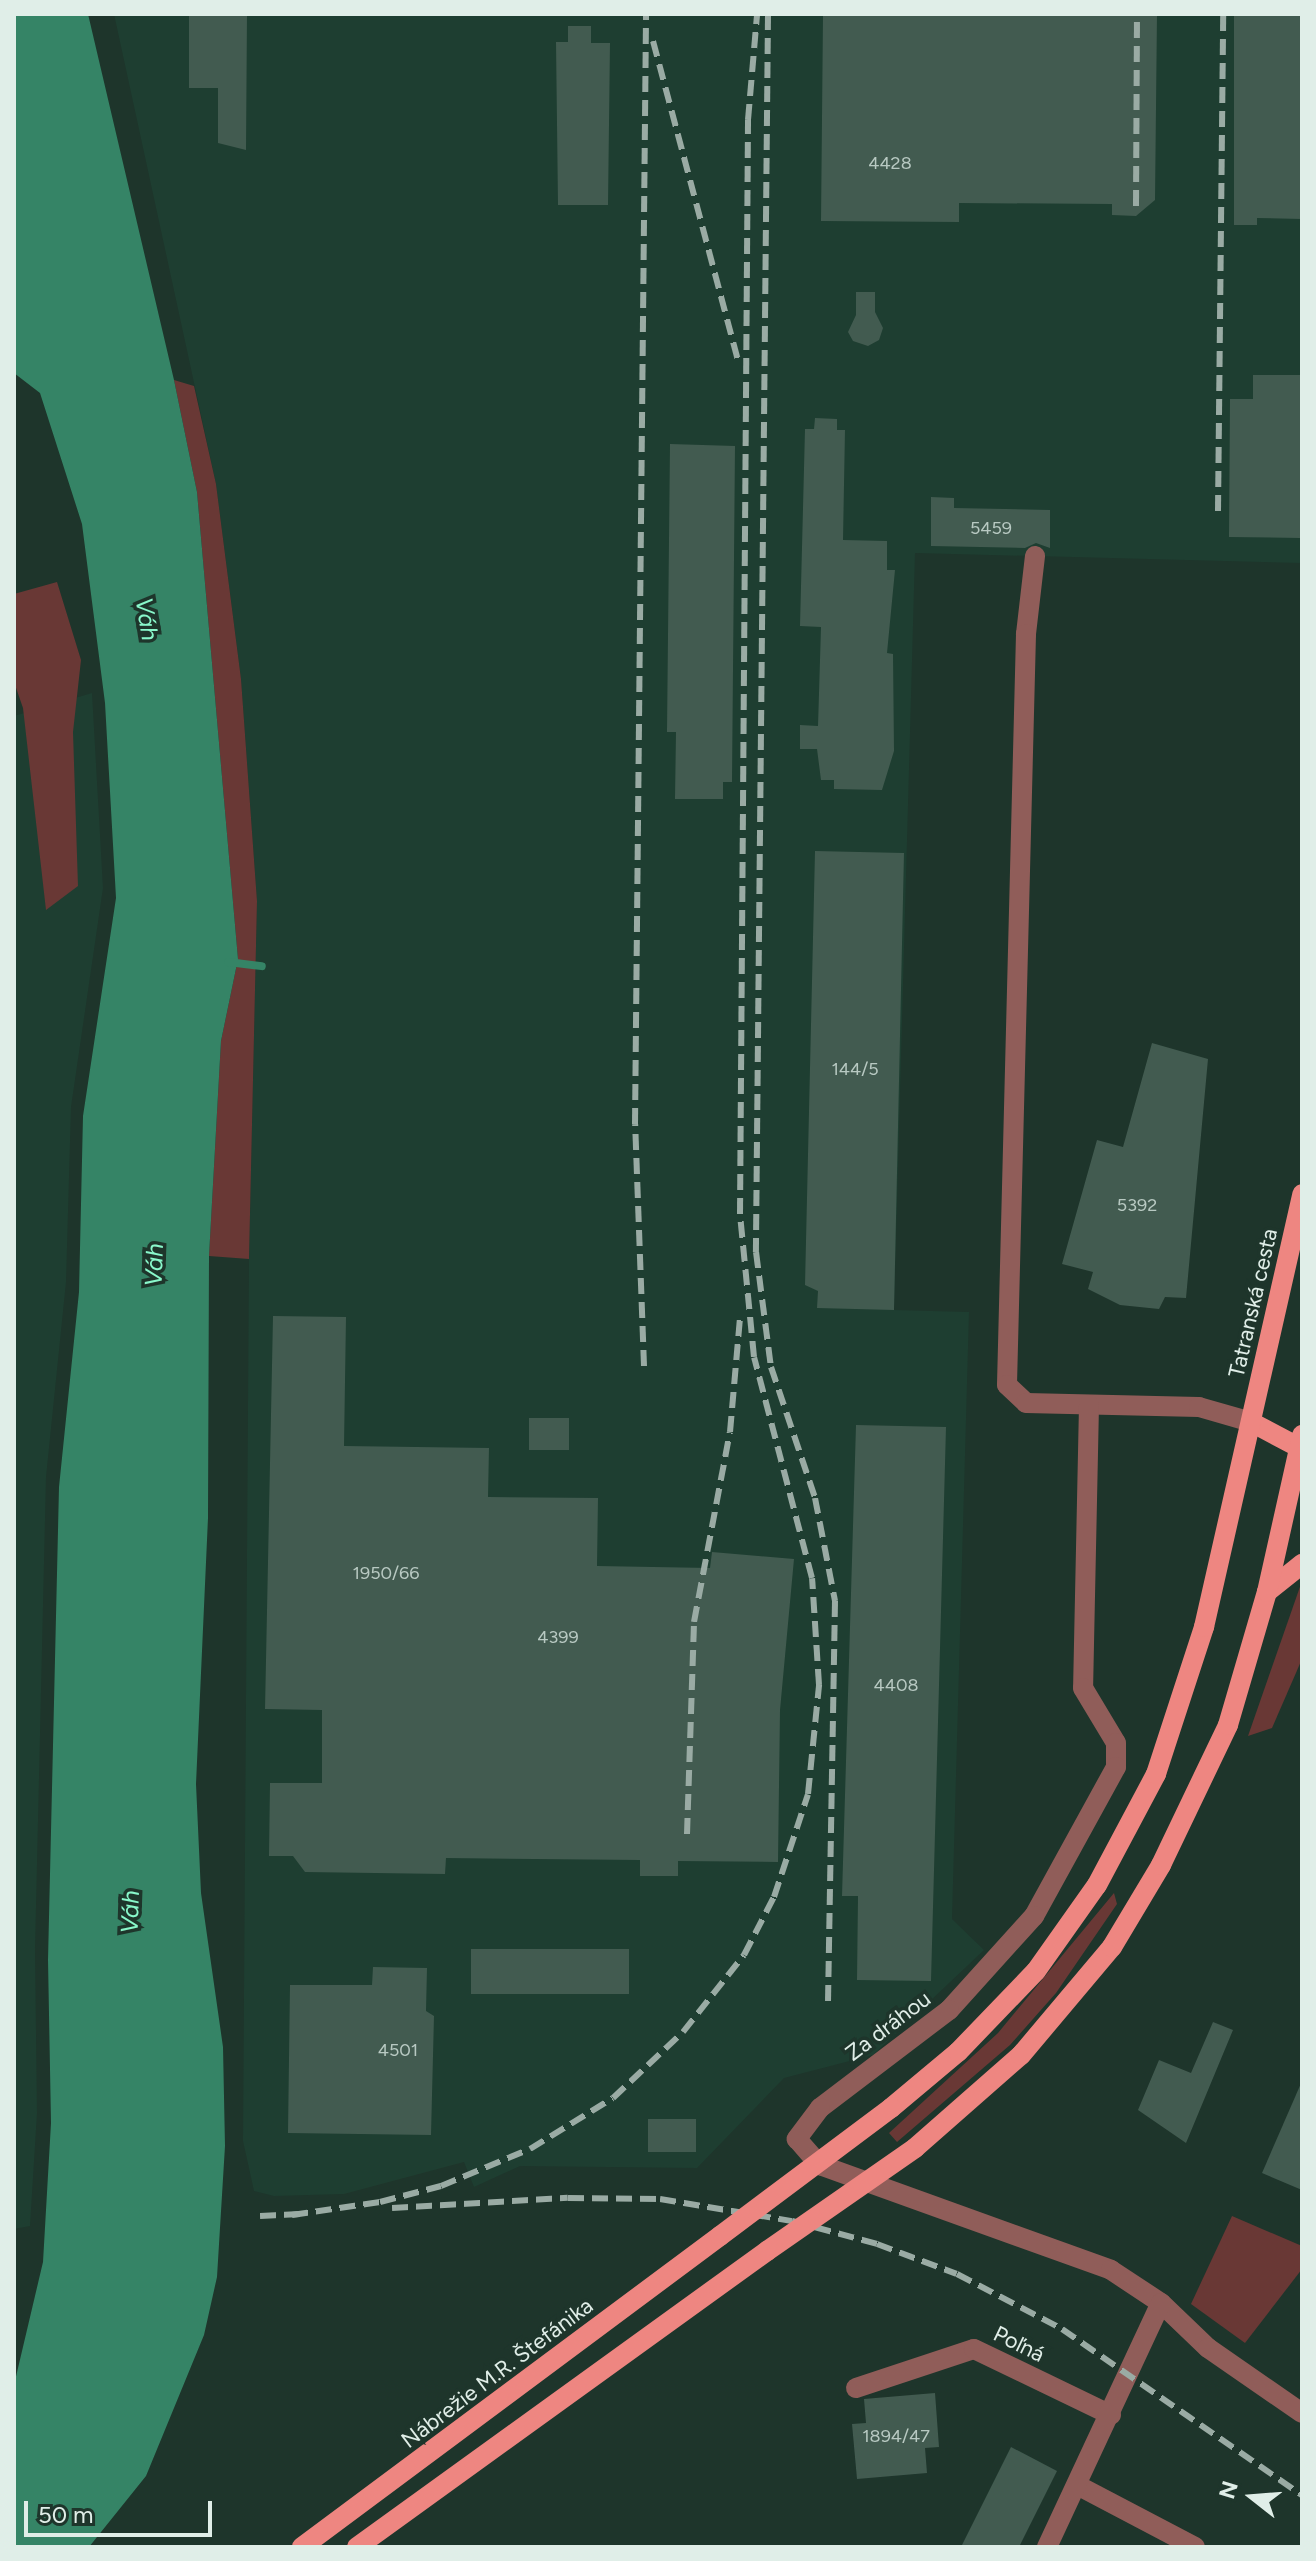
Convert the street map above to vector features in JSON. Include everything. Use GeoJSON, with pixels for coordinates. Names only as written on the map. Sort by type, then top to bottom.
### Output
{"type":"FeatureCollection","features":[{"type":"Feature","properties":{"kind":"main road","name":"Tatranská cesta"},"geometry":{"type":"LineString","coordinates":[[891,2108],[958,2052],[1036,1971],[1121,1846],[1156,1774],[1187,1687],[1302,1194]]}},
{"type":"Feature","properties":{"kind":"main road"},"geometry":{"type":"LineString","coordinates":[[357,2547],[915,2148],[1021,2055],[1135,1912],[1228,1725],[1267,1592],[1301,1444],[1251,1422]]}},
{"type":"Feature","properties":{"kind":"main road"},"geometry":{"type":"LineString","coordinates":[[1267,1592],[1302,1564]]}},
{"type":"Feature","properties":{"kind":"main road","name":"Nábrežie M.R. Štefánika"},"geometry":{"type":"LineString","coordinates":[[302,2547],[891,2108]]}},
{"type":"Feature","properties":{"kind":"street"},"geometry":{"type":"LineString","coordinates":[[1035,556],[1026,634],[1007,1385],[1026,1403],[1199,1407],[1251,1422]]}},
{"type":"Feature","properties":{"kind":"street","name":"Za dráhou"},"geometry":{"type":"LineString","coordinates":[[1089,1405],[1083,1688],[1116,1743],[1116,1767],[1034,1916],[949,2010],[820,2108],[797,2139],[820,2165],[1072,2251],[1161,2303],[1208,2348],[1302,2413]]}},
{"type":"Feature","properties":{"kind":"street"},"geometry":{"type":"LineString","coordinates":[[1047,2547],[1161,2303]]}},
{"type":"Feature","properties":{"kind":"street","name":"Poľná"},"geometry":{"type":"LineString","coordinates":[[856,2388],[974,2349],[1111,2415]]}},
{"type":"Feature","properties":{"kind":"street"},"geometry":{"type":"LineString","coordinates":[[1077,2485],[1195,2547]]}},
{"type":"Feature","properties":{"kind":"shaded area"},"geometry":{"type":"Polygon","coordinates":[[[114,14],[1302,14],[1302,563],[915,553],[894,1310],[969,1312],[952,1919],[984,1950],[873,2055],[784,2078],[697,2168],[520,2166],[474,2187],[464,2162],[344,2194],[274,2196],[254,2191],[243,2141],[249,1259],[257,901],[241,679],[216,484],[114,14]]]}},
{"type":"Feature","properties":{"kind":"shaded area"},"geometry":{"type":"Polygon","coordinates":[[[174,380],[194,386],[216,484],[241,679],[257,901],[249,1259],[209,1256],[221,1041],[238,959],[197,492],[174,380]]]}},
{"type":"Feature","properties":{"kind":"shaded area"},"geometry":{"type":"Polygon","coordinates":[[[57,582],[81,660],[73,732],[78,886],[46,910],[23,708],[14,682],[14,594],[57,582]]]}},
{"type":"Feature","properties":{"kind":"shaded area"},"geometry":{"type":"Polygon","coordinates":[[[92,693],[103,888],[71,1107],[66,1282],[46,1477],[35,1950],[37,2113],[30,2226],[14,2229],[14,716],[92,693]]]}},
{"type":"Feature","properties":{"kind":"shaded area"},"geometry":{"type":"Polygon","coordinates":[[[1302,1581],[1302,1659],[1272,1728],[1248,1736],[1302,1581]]]}},
{"type":"Feature","properties":{"kind":"shaded area"},"geometry":{"type":"Polygon","coordinates":[[[1114,1893],[1117,1904],[1056,1993],[1010,2045],[897,2142],[889,2133],[998,2033],[1114,1893]]]}},
{"type":"Feature","properties":{"kind":"shaded area"},"geometry":{"type":"Polygon","coordinates":[[[1232,2216],[1302,2246],[1302,2269],[1245,2343],[1191,2304],[1232,2216]]]}},
{"type":"Feature","properties":{"kind":"water","name":"Váh"},"geometry":{"type":"Polygon","coordinates":[[[14,14],[88,14],[174,380],[197,492],[238,959],[221,1041],[209,1256],[208,1518],[196,1784],[201,1893],[223,2047],[225,2146],[217,2277],[204,2335],[146,2476],[89,2547],[14,2547],[14,2385],[43,2262],[51,2123],[48,1960],[59,1487],[79,1292],[83,1116],[116,898],[105,703],[82,524],[40,393],[14,373],[14,14]]]}},
{"type":"Feature","properties":{"kind":"building"},"geometry":{"type":"Polygon","coordinates":[[[189,14],[247,14],[246,150],[218,143],[218,88],[189,88],[189,14]]]}},
{"type":"Feature","properties":{"kind":"building"},"geometry":{"type":"Polygon","coordinates":[[[823,14],[1157,14],[1155,200],[1136,216],[1112,215],[1112,204],[959,203],[959,222],[821,221],[823,14]]]}},
{"type":"Feature","properties":{"kind":"building"},"geometry":{"type":"Polygon","coordinates":[[[1234,14],[1302,14],[1302,219],[1257,218],[1257,225],[1234,225],[1234,14]]]}},
{"type":"Feature","properties":{"kind":"building"},"geometry":{"type":"Polygon","coordinates":[[[568,26],[591,26],[591,43],[610,43],[608,205],[558,205],[556,42],[568,42],[568,26]]]}},
{"type":"Feature","properties":{"kind":"building"},"geometry":{"type":"Polygon","coordinates":[[[856,292],[875,292],[875,312],[883,328],[879,340],[868,346],[853,341],[848,332],[856,315],[856,292]]]}},
{"type":"Feature","properties":{"kind":"building"},"geometry":{"type":"Polygon","coordinates":[[[1253,375],[1302,375],[1300,538],[1229,537],[1230,399],[1253,399],[1253,375]]]}},
{"type":"Feature","properties":{"kind":"building"},"geometry":{"type":"Polygon","coordinates":[[[815,418],[837,419],[837,430],[845,430],[843,540],[887,541],[887,570],[895,570],[887,653],[893,654],[894,751],[882,790],[834,789],[834,780],[821,780],[817,749],[800,749],[800,725],[818,726],[821,627],[800,626],[805,429],[814,429],[815,418]]]}},
{"type":"Feature","properties":{"kind":"building"},"geometry":{"type":"Polygon","coordinates":[[[670,444],[735,446],[732,782],[723,782],[723,799],[675,799],[676,732],[667,732],[670,444]]]}},
{"type":"Feature","properties":{"kind":"building"},"geometry":{"type":"Polygon","coordinates":[[[931,497],[954,498],[954,508],[1050,510],[1050,548],[1036,543],[1025,548],[931,546],[931,497]]]}},
{"type":"Feature","properties":{"kind":"building"},"geometry":{"type":"Polygon","coordinates":[[[815,851],[904,853],[894,1310],[817,1308],[818,1291],[805,1285],[815,851]]]}},
{"type":"Feature","properties":{"kind":"building"},"geometry":{"type":"Polygon","coordinates":[[[1152,1043],[1208,1059],[1186,1298],[1165,1297],[1159,1309],[1120,1305],[1088,1289],[1093,1272],[1062,1264],[1097,1140],[1123,1147],[1152,1043]]]}},
{"type":"Feature","properties":{"kind":"building"},"geometry":{"type":"Polygon","coordinates":[[[273,1316],[346,1317],[344,1446],[489,1448],[488,1497],[598,1498],[597,1566],[710,1568],[712,1552],[794,1559],[780,1710],[778,1862],[678,1861],[678,1876],[640,1876],[640,1860],[446,1858],[445,1874],[305,1872],[293,1856],[269,1856],[270,1783],[322,1783],[322,1710],[265,1709],[273,1316]]]}},
{"type":"Feature","properties":{"kind":"building"},"geometry":{"type":"Polygon","coordinates":[[[529,1418],[569,1418],[569,1450],[529,1450],[529,1418]]]}},
{"type":"Feature","properties":{"kind":"building"},"geometry":{"type":"Polygon","coordinates":[[[856,1425],[946,1427],[931,1981],[857,1980],[858,1896],[842,1896],[856,1425]]]}},
{"type":"Feature","properties":{"kind":"building"},"geometry":{"type":"Polygon","coordinates":[[[471,1949],[629,1949],[629,1994],[471,1994],[471,1949]]]}},
{"type":"Feature","properties":{"kind":"building"},"geometry":{"type":"Polygon","coordinates":[[[373,1967],[427,1968],[426,2011],[434,2016],[431,2135],[288,2133],[290,1985],[372,1985],[373,1967]]]}},
{"type":"Feature","properties":{"kind":"building"},"geometry":{"type":"Polygon","coordinates":[[[1213,2022],[1233,2030],[1186,2143],[1138,2110],[1159,2060],[1191,2073],[1213,2022]]]}},
{"type":"Feature","properties":{"kind":"building"},"geometry":{"type":"Polygon","coordinates":[[[1302,2081],[1302,2190],[1262,2173],[1302,2081]]]}},
{"type":"Feature","properties":{"kind":"building"},"geometry":{"type":"Polygon","coordinates":[[[648,2119],[696,2119],[696,2152],[648,2152],[648,2119]]]}},
{"type":"Feature","properties":{"kind":"building"},"geometry":{"type":"Polygon","coordinates":[[[935,2393],[939,2447],[925,2448],[927,2473],[857,2479],[852,2424],[866,2423],[864,2399],[935,2393]]]}},
{"type":"Feature","properties":{"kind":"building"},"geometry":{"type":"Polygon","coordinates":[[[1011,2447],[1057,2471],[1019,2547],[961,2547],[1011,2447]]]}},
{"type":"Feature","properties":{"kind":"waterway"},"geometry":{"type":"LineString","coordinates":[[228,962],[262,966]]}},
{"type":"Feature","properties":{"kind":"railway"},"geometry":{"type":"LineString","coordinates":[[644,1366],[635,1124],[646,14]]}},
{"type":"Feature","properties":{"kind":"railway"},"geometry":{"type":"LineString","coordinates":[[292,2215],[380,2202],[441,2186],[530,2149],[613,2098],[683,2032],[744,1955],[774,1897],[808,1794],[819,1685],[812,1578],[754,1357],[740,1214],[748,120],[757,14]]}},
{"type":"Feature","properties":{"kind":"railway"},"geometry":{"type":"LineString","coordinates":[[768,14],[756,1252],[771,1367],[815,1498],[835,1601],[828,2002]]}},
{"type":"Feature","properties":{"kind":"railway"},"geometry":{"type":"LineString","coordinates":[[1136,206],[1137,14]]}},
{"type":"Feature","properties":{"kind":"railway"},"geometry":{"type":"LineString","coordinates":[[1218,511],[1223,14]]}},
{"type":"Feature","properties":{"kind":"railway"},"geometry":{"type":"LineString","coordinates":[[653,41],[739,365]]}},
{"type":"Feature","properties":{"kind":"railway"},"geometry":{"type":"LineString","coordinates":[[687,1834],[694,1622],[730,1432],[740,1318]]}},
{"type":"Feature","properties":{"kind":"railway"},"geometry":{"type":"LineString","coordinates":[[392,2208],[568,2198],[660,2199],[792,2221],[877,2244],[957,2274],[1062,2329],[1302,2495]]}},
{"type":"Feature","properties":{"kind":"railway"},"geometry":{"type":"LineString","coordinates":[[260,2216],[300,2214]]}}]}
